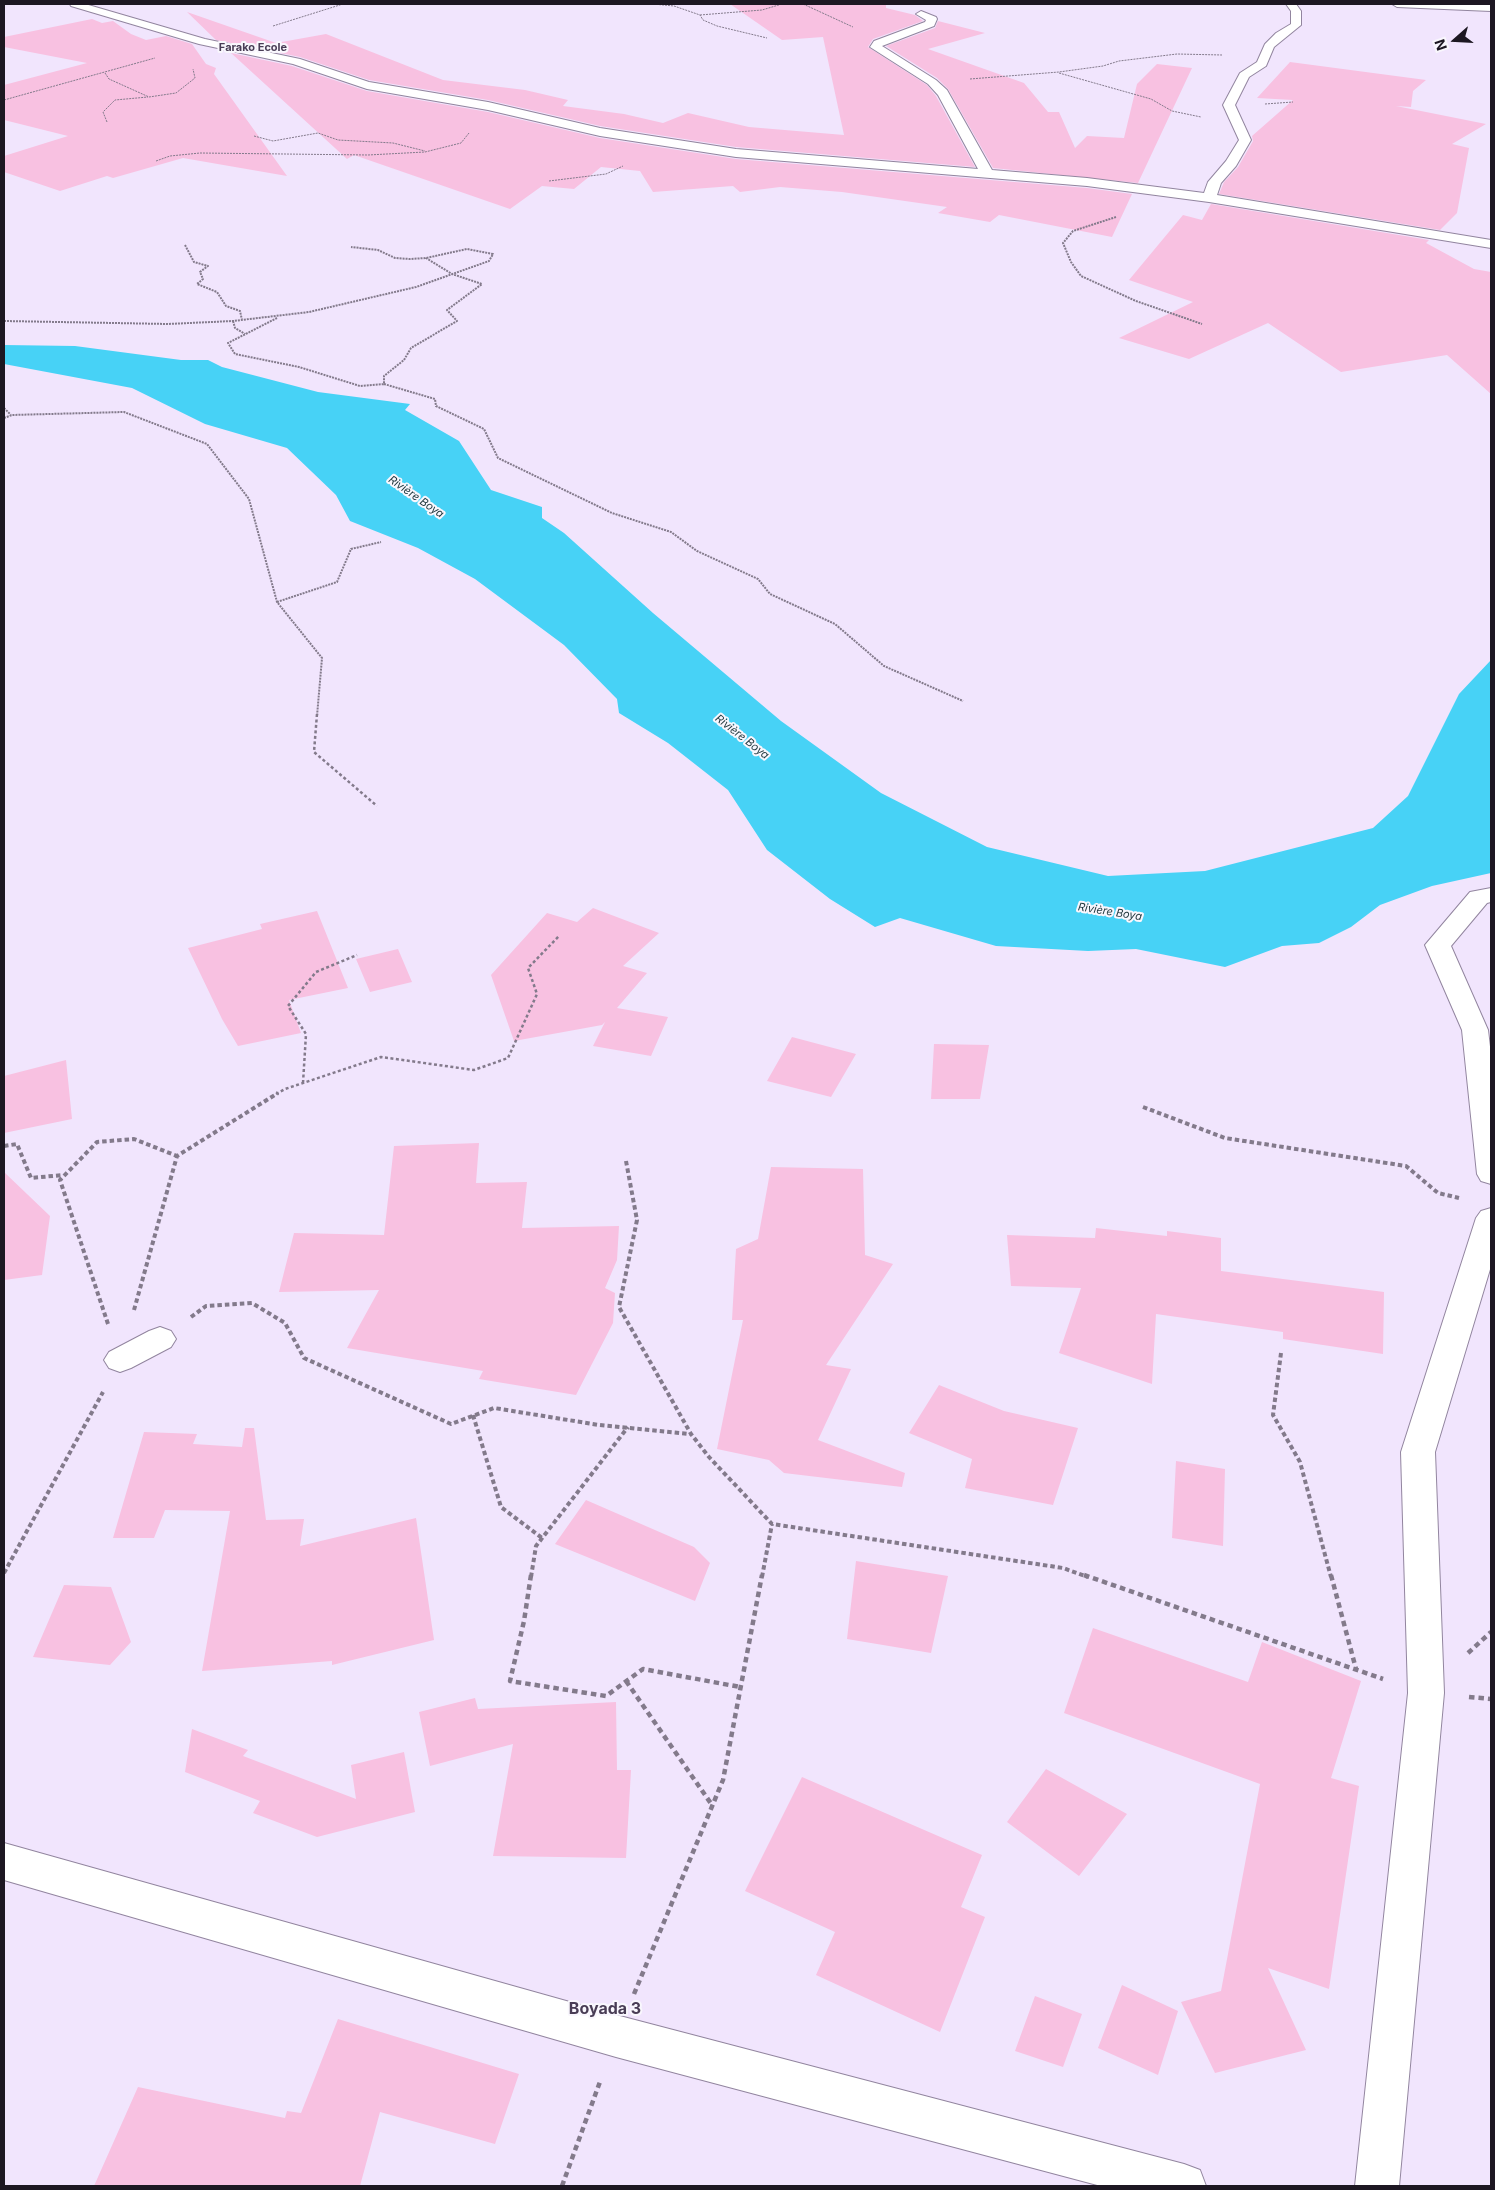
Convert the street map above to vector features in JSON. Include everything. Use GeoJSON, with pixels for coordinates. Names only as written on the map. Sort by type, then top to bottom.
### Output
{"type":"FeatureCollection","features":[{"type":"Feature","properties":{"kind":"street"},"geometry":{"type":"LineString","coordinates":[[75,4],[204,45],[217,45],[296,61],[368,85],[488,106],[600,132],[641,139],[736,153],[1086,182],[1209,198],[1491,244]]}},
{"type":"Feature","properties":{"kind":"street"},"geometry":{"type":"LineString","coordinates":[[1209,198],[1215,182],[1232,163],[1245,140],[1229,105],[1244,75],[1262,64],[1269,46],[1280,35],[1296,25],[1296,12],[1291,4]]}},
{"type":"Feature","properties":{"kind":"street"},"geometry":{"type":"LineString","coordinates":[[1397,4],[1491,8]]}},
{"type":"Feature","properties":{"kind":"street"},"geometry":{"type":"LineString","coordinates":[[921,14],[932,19],[930,24],[891,38],[878,44],[876,47],[932,82],[943,93],[987,173]]}},
{"type":"Feature","properties":{"kind":"street"},"geometry":{"type":"LineString","coordinates":[[1491,895],[1479,897],[1438,945],[1475,1030],[1491,1174]]}},
{"type":"Feature","properties":{"kind":"street"},"geometry":{"type":"LineString","coordinates":[[1376,2186],[1426,1693],[1418,1452],[1478,1208]]}},
{"type":"Feature","properties":{"kind":"street"},"geometry":{"type":"LineString","coordinates":[[120,1360],[160,1339]]}},
{"type":"Feature","properties":{"kind":"street"},"geometry":{"type":"LineString","coordinates":[[4,1861],[616,2036],[1184,2186]]}},
{"type":"Feature","properties":{"kind":"path"},"geometry":{"type":"LineString","coordinates":[[270,26],[342,4]]}},
{"type":"Feature","properties":{"kind":"path"},"geometry":{"type":"LineString","coordinates":[[653,4],[674,6],[700,15],[762,10],[782,4]]}},
{"type":"Feature","properties":{"kind":"path"},"geometry":{"type":"LineString","coordinates":[[803,4],[827,13],[870,36],[891,38]]}},
{"type":"Feature","properties":{"kind":"path"},"geometry":{"type":"LineString","coordinates":[[700,15],[703,20],[717,26],[767,38]]}},
{"type":"Feature","properties":{"kind":"path"},"geometry":{"type":"LineString","coordinates":[[4,100],[204,45],[206,63],[192,70],[195,78],[191,83],[176,94],[115,100],[103,112],[107,122]]}},
{"type":"Feature","properties":{"kind":"path"},"geometry":{"type":"LineString","coordinates":[[932,82],[1059,72],[1103,66],[1119,61],[1177,54],[1265,56]]}},
{"type":"Feature","properties":{"kind":"path"},"geometry":{"type":"LineString","coordinates":[[1059,72],[1151,99],[1172,110],[1238,125]]}},
{"type":"Feature","properties":{"kind":"path"},"geometry":{"type":"LineString","coordinates":[[105,73],[109,79],[149,97]]}},
{"type":"Feature","properties":{"kind":"path"},"geometry":{"type":"LineString","coordinates":[[156,161],[170,156],[200,153],[368,155],[425,152],[461,143],[470,132]]}},
{"type":"Feature","properties":{"kind":"path"},"geometry":{"type":"LineString","coordinates":[[254,136],[273,141],[318,133],[338,140],[393,143],[415,147],[425,152]]}},
{"type":"Feature","properties":{"kind":"path"},"geometry":{"type":"LineString","coordinates":[[549,181],[606,174],[646,156],[641,139]]}},
{"type":"Feature","properties":{"kind":"path"},"geometry":{"type":"LineString","coordinates":[[1123,215],[1073,231],[1062,243],[1071,262],[1081,276],[1136,301],[1202,324]]}},
{"type":"Feature","properties":{"kind":"path"},"geometry":{"type":"LineString","coordinates":[[185,245],[194,262],[208,266],[200,272],[203,279],[197,284],[216,292],[226,306],[240,311],[242,320]]}},
{"type":"Feature","properties":{"kind":"path"},"geometry":{"type":"LineString","coordinates":[[4,321],[168,324],[233,321],[280,316],[309,312],[416,287],[489,261],[493,254],[467,249],[426,258],[395,258],[378,250],[351,247]]}},
{"type":"Feature","properties":{"kind":"path"},"geometry":{"type":"LineString","coordinates":[[384,384],[384,376],[404,360],[411,348],[458,321],[447,310],[482,284],[452,274],[426,258]]}},
{"type":"Feature","properties":{"kind":"path"},"geometry":{"type":"LineString","coordinates":[[280,316],[228,343],[235,354],[299,368],[360,386],[384,384],[435,400],[436,406],[484,429],[498,458],[612,513],[671,532],[697,551],[758,579],[770,594],[835,624],[884,666],[962,701]]}},
{"type":"Feature","properties":{"kind":"path"},"geometry":{"type":"LineString","coordinates":[[233,321],[235,328],[245,334]]}},
{"type":"Feature","properties":{"kind":"path"},"geometry":{"type":"LineString","coordinates":[[4,408],[12,415]]}},
{"type":"Feature","properties":{"kind":"path"},"geometry":{"type":"LineString","coordinates":[[4,418],[12,415],[124,412],[207,444],[249,499],[277,602],[322,658],[314,752],[377,806]]}},
{"type":"Feature","properties":{"kind":"path"},"geometry":{"type":"LineString","coordinates":[[277,602],[337,582],[351,549],[381,542]]}},
{"type":"Feature","properties":{"kind":"path"},"geometry":{"type":"LineString","coordinates":[[4,1573],[120,1360],[177,1156],[285,1089],[381,1057],[474,1070],[508,1058],[536,994],[528,968],[559,936]]}},
{"type":"Feature","properties":{"kind":"path"},"geometry":{"type":"LineString","coordinates":[[303,1083],[306,1034],[288,1006],[316,972],[357,955]]}},
{"type":"Feature","properties":{"kind":"path"},"geometry":{"type":"LineString","coordinates":[[1143,1107],[1225,1138],[1406,1166],[1438,1193],[1478,1208]]}},
{"type":"Feature","properties":{"kind":"path"},"geometry":{"type":"LineString","coordinates":[[120,1360],[60,1180],[97,1142],[134,1139],[177,1156]]}},
{"type":"Feature","properties":{"kind":"path"},"geometry":{"type":"LineString","coordinates":[[4,1146],[17,1144],[32,1178],[65,1175]]}},
{"type":"Feature","properties":{"kind":"path"},"geometry":{"type":"LineString","coordinates":[[626,1161],[637,1220],[619,1307],[690,1434],[709,1458],[772,1524],[1063,1568],[1426,1693],[1491,1699]]}},
{"type":"Feature","properties":{"kind":"path"},"geometry":{"type":"LineString","coordinates":[[160,1339],[206,1306],[252,1303],[285,1323],[304,1358],[451,1424],[494,1408],[599,1425],[690,1434]]}},
{"type":"Feature","properties":{"kind":"path"},"geometry":{"type":"LineString","coordinates":[[1281,1352],[1273,1415],[1300,1462],[1356,1670]]}},
{"type":"Feature","properties":{"kind":"path"},"geometry":{"type":"LineString","coordinates":[[473,1415],[501,1507],[542,1538]]}},
{"type":"Feature","properties":{"kind":"path"},"geometry":{"type":"LineString","coordinates":[[628,1427],[536,1546],[524,1621],[510,1681],[606,1696],[643,1669],[740,1687]]}},
{"type":"Feature","properties":{"kind":"path"},"geometry":{"type":"LineString","coordinates":[[562,2186],[616,2036],[723,1780],[772,1524]]}},
{"type":"Feature","properties":{"kind":"path"},"geometry":{"type":"LineString","coordinates":[[626,1681],[712,1805]]}},
{"type":"Feature","properties":{"kind":"water","name":"Rivière Boya"},"geometry":{"type":"Polygon","coordinates":[[[4,345],[75,346],[181,360],[208,360],[222,367],[318,392],[410,404],[405,410],[459,441],[491,490],[542,507],[542,518],[564,533],[653,613],[781,721],[881,793],[987,847],[1108,876],[1205,871],[1373,828],[1408,796],[1459,694],[1491,660],[1491,873],[1432,886],[1380,905],[1351,927],[1319,943],[1282,946],[1225,967],[1136,949],[1088,951],[996,946],[900,918],[875,927],[830,899],[767,850],[728,790],[668,743],[619,713],[617,699],[564,645],[475,579],[418,548],[350,521],[336,495],[287,448],[205,424],[132,388],[4,364],[4,345]]]}},
{"type":"Feature","properties":{"kind":"building"},"geometry":{"type":"Polygon","coordinates":[[[730,4],[886,4],[886,8],[915,15],[923,21],[873,39],[868,47],[927,85],[936,96],[975,167],[736,147],[600,126],[488,100],[369,80],[300,57],[216,40],[187,12],[276,43],[326,34],[443,80],[525,90],[568,100],[563,106],[624,114],[663,123],[688,113],[749,127],[844,135],[823,37],[782,40],[730,4]]]}},
{"type":"Feature","properties":{"kind":"building"},"geometry":{"type":"Polygon","coordinates":[[[92,19],[102,23],[113,21],[131,34],[146,40],[166,36],[192,44],[206,64],[216,68],[214,74],[287,176],[183,158],[113,178],[107,176],[60,191],[4,172],[4,156],[68,136],[4,120],[4,85],[87,63],[4,47],[4,37],[92,19]]]}},
{"type":"Feature","properties":{"kind":"building"},"geometry":{"type":"Polygon","coordinates":[[[938,21],[985,33],[928,49],[1024,83],[1048,112],[1059,112],[1075,148],[1087,136],[1124,138],[1137,84],[1157,64],[1192,68],[1138,183],[993,168],[948,89],[937,78],[886,46],[935,28],[938,21]]]}},
{"type":"Feature","properties":{"kind":"building"},"geometry":{"type":"Polygon","coordinates":[[[231,53],[292,66],[367,91],[488,112],[600,138],[736,159],[1087,188],[1132,194],[1112,237],[999,215],[990,222],[938,213],[947,207],[842,192],[780,187],[740,192],[733,186],[653,192],[640,171],[601,167],[574,189],[542,186],[510,209],[354,155],[347,159],[231,53]]]}},
{"type":"Feature","properties":{"kind":"building"},"geometry":{"type":"Polygon","coordinates":[[[1290,62],[1426,80],[1413,91],[1411,107],[1396,106],[1486,124],[1452,144],[1469,148],[1457,213],[1440,230],[1219,194],[1224,182],[1238,167],[1253,141],[1252,136],[1293,100],[1257,98],[1290,62]]]}},
{"type":"Feature","properties":{"kind":"building"},"geometry":{"type":"Polygon","coordinates":[[[1211,204],[1429,240],[1426,243],[1474,269],[1491,272],[1491,394],[1447,355],[1341,372],[1268,323],[1189,359],[1119,338],[1193,302],[1129,280],[1183,215],[1202,220],[1211,204]]]}},
{"type":"Feature","properties":{"kind":"building"},"geometry":{"type":"Polygon","coordinates":[[[593,908],[659,933],[623,966],[647,973],[617,1008],[668,1017],[651,1056],[593,1046],[605,1022],[602,1025],[514,1041],[491,975],[547,913],[577,922],[593,908]]]}},
{"type":"Feature","properties":{"kind":"building"},"geometry":{"type":"Polygon","coordinates":[[[317,911],[348,988],[289,1000],[301,1033],[238,1046],[222,1019],[188,948],[262,929],[260,924],[317,911]]]}},
{"type":"Feature","properties":{"kind":"building"},"geometry":{"type":"Polygon","coordinates":[[[398,949],[412,982],[370,992],[356,959],[398,949]]]}},
{"type":"Feature","properties":{"kind":"building"},"geometry":{"type":"Polygon","coordinates":[[[792,1037],[856,1054],[831,1097],[767,1081],[792,1037]]]}},
{"type":"Feature","properties":{"kind":"building"},"geometry":{"type":"Polygon","coordinates":[[[934,1044],[989,1045],[980,1099],[931,1099],[934,1044]]]}},
{"type":"Feature","properties":{"kind":"building"},"geometry":{"type":"Polygon","coordinates":[[[66,1060],[72,1119],[4,1133],[4,1076],[66,1060]]]}},
{"type":"Feature","properties":{"kind":"building"},"geometry":{"type":"Polygon","coordinates":[[[479,1143],[476,1183],[527,1182],[522,1228],[619,1226],[617,1260],[605,1288],[615,1293],[613,1323],[576,1395],[479,1379],[483,1371],[347,1348],[379,1290],[279,1292],[294,1233],[384,1235],[394,1146],[479,1143]]]}},
{"type":"Feature","properties":{"kind":"building"},"geometry":{"type":"Polygon","coordinates":[[[771,1167],[863,1169],[865,1255],[893,1264],[826,1365],[851,1369],[818,1440],[905,1473],[902,1487],[784,1473],[769,1460],[717,1449],[743,1320],[732,1320],[736,1249],[758,1239],[771,1167]]]}},
{"type":"Feature","properties":{"kind":"building"},"geometry":{"type":"Polygon","coordinates":[[[4,1172],[50,1216],[42,1275],[4,1280],[4,1172]]]}},
{"type":"Feature","properties":{"kind":"building"},"geometry":{"type":"Polygon","coordinates":[[[1096,1228],[1167,1236],[1167,1231],[1221,1238],[1221,1271],[1384,1292],[1383,1354],[1283,1339],[1283,1332],[1156,1314],[1152,1384],[1059,1353],[1081,1288],[1011,1286],[1007,1235],[1095,1238],[1096,1228]]]}},
{"type":"Feature","properties":{"kind":"building"},"geometry":{"type":"Polygon","coordinates":[[[939,1385],[1004,1411],[1078,1428],[1053,1505],[965,1488],[972,1459],[909,1433],[939,1385]]]}},
{"type":"Feature","properties":{"kind":"building"},"geometry":{"type":"Polygon","coordinates":[[[245,1428],[254,1428],[266,1520],[304,1519],[300,1546],[416,1518],[434,1640],[332,1665],[332,1661],[202,1671],[230,1511],[165,1510],[154,1538],[113,1538],[144,1432],[197,1434],[193,1444],[242,1447],[245,1428]]]}},
{"type":"Feature","properties":{"kind":"building"},"geometry":{"type":"Polygon","coordinates":[[[1176,1461],[1225,1469],[1223,1546],[1172,1538],[1176,1461]]]}},
{"type":"Feature","properties":{"kind":"building"},"geometry":{"type":"Polygon","coordinates":[[[586,1500],[694,1547],[710,1563],[695,1601],[555,1544],[586,1500]]]}},
{"type":"Feature","properties":{"kind":"building"},"geometry":{"type":"Polygon","coordinates":[[[856,1561],[948,1576],[931,1653],[847,1639],[856,1561]]]}},
{"type":"Feature","properties":{"kind":"building"},"geometry":{"type":"Polygon","coordinates":[[[64,1585],[111,1587],[131,1642],[110,1665],[33,1657],[64,1585]]]}},
{"type":"Feature","properties":{"kind":"building"},"geometry":{"type":"Polygon","coordinates":[[[1093,1628],[1248,1682],[1262,1642],[1361,1681],[1331,1778],[1359,1786],[1329,1989],[1268,1968],[1306,2050],[1215,2073],[1181,2002],[1221,1991],[1260,1784],[1064,1713],[1093,1628]]]}},
{"type":"Feature","properties":{"kind":"building"},"geometry":{"type":"Polygon","coordinates":[[[475,1698],[478,1709],[616,1702],[617,1770],[631,1770],[626,1858],[493,1856],[513,1744],[430,1766],[419,1712],[475,1698]]]}},
{"type":"Feature","properties":{"kind":"building"},"geometry":{"type":"Polygon","coordinates":[[[192,1729],[248,1750],[243,1756],[356,1799],[351,1765],[404,1752],[415,1812],[317,1837],[253,1813],[260,1801],[185,1772],[192,1729]]]}},
{"type":"Feature","properties":{"kind":"building"},"geometry":{"type":"Polygon","coordinates":[[[1046,1769],[1127,1814],[1079,1876],[1007,1822],[1046,1769]]]}},
{"type":"Feature","properties":{"kind":"building"},"geometry":{"type":"Polygon","coordinates":[[[802,1777],[982,1855],[961,1907],[985,1917],[940,2032],[816,1975],[835,1932],[745,1891],[802,1777]]]}},
{"type":"Feature","properties":{"kind":"building"},"geometry":{"type":"Polygon","coordinates":[[[1122,1985],[1178,2011],[1158,2075],[1098,2048],[1122,1985]]]}},
{"type":"Feature","properties":{"kind":"building"},"geometry":{"type":"Polygon","coordinates":[[[1035,1996],[1082,2014],[1063,2067],[1015,2051],[1035,1996]]]}},
{"type":"Feature","properties":{"kind":"building"},"geometry":{"type":"Polygon","coordinates":[[[338,2019],[519,2074],[495,2144],[380,2112],[360,2186],[94,2186],[138,2087],[285,2118],[287,2111],[301,2113],[338,2019]]]}},
{"type":"Feature","properties":{"kind":"district","name":"Farako Ecole"},"geometry":{"type":"Point","coordinates":[253,48]}},
{"type":"Feature","properties":{"kind":"district","name":"Boyada 3"},"geometry":{"type":"Point","coordinates":[605,2009]}}]}
